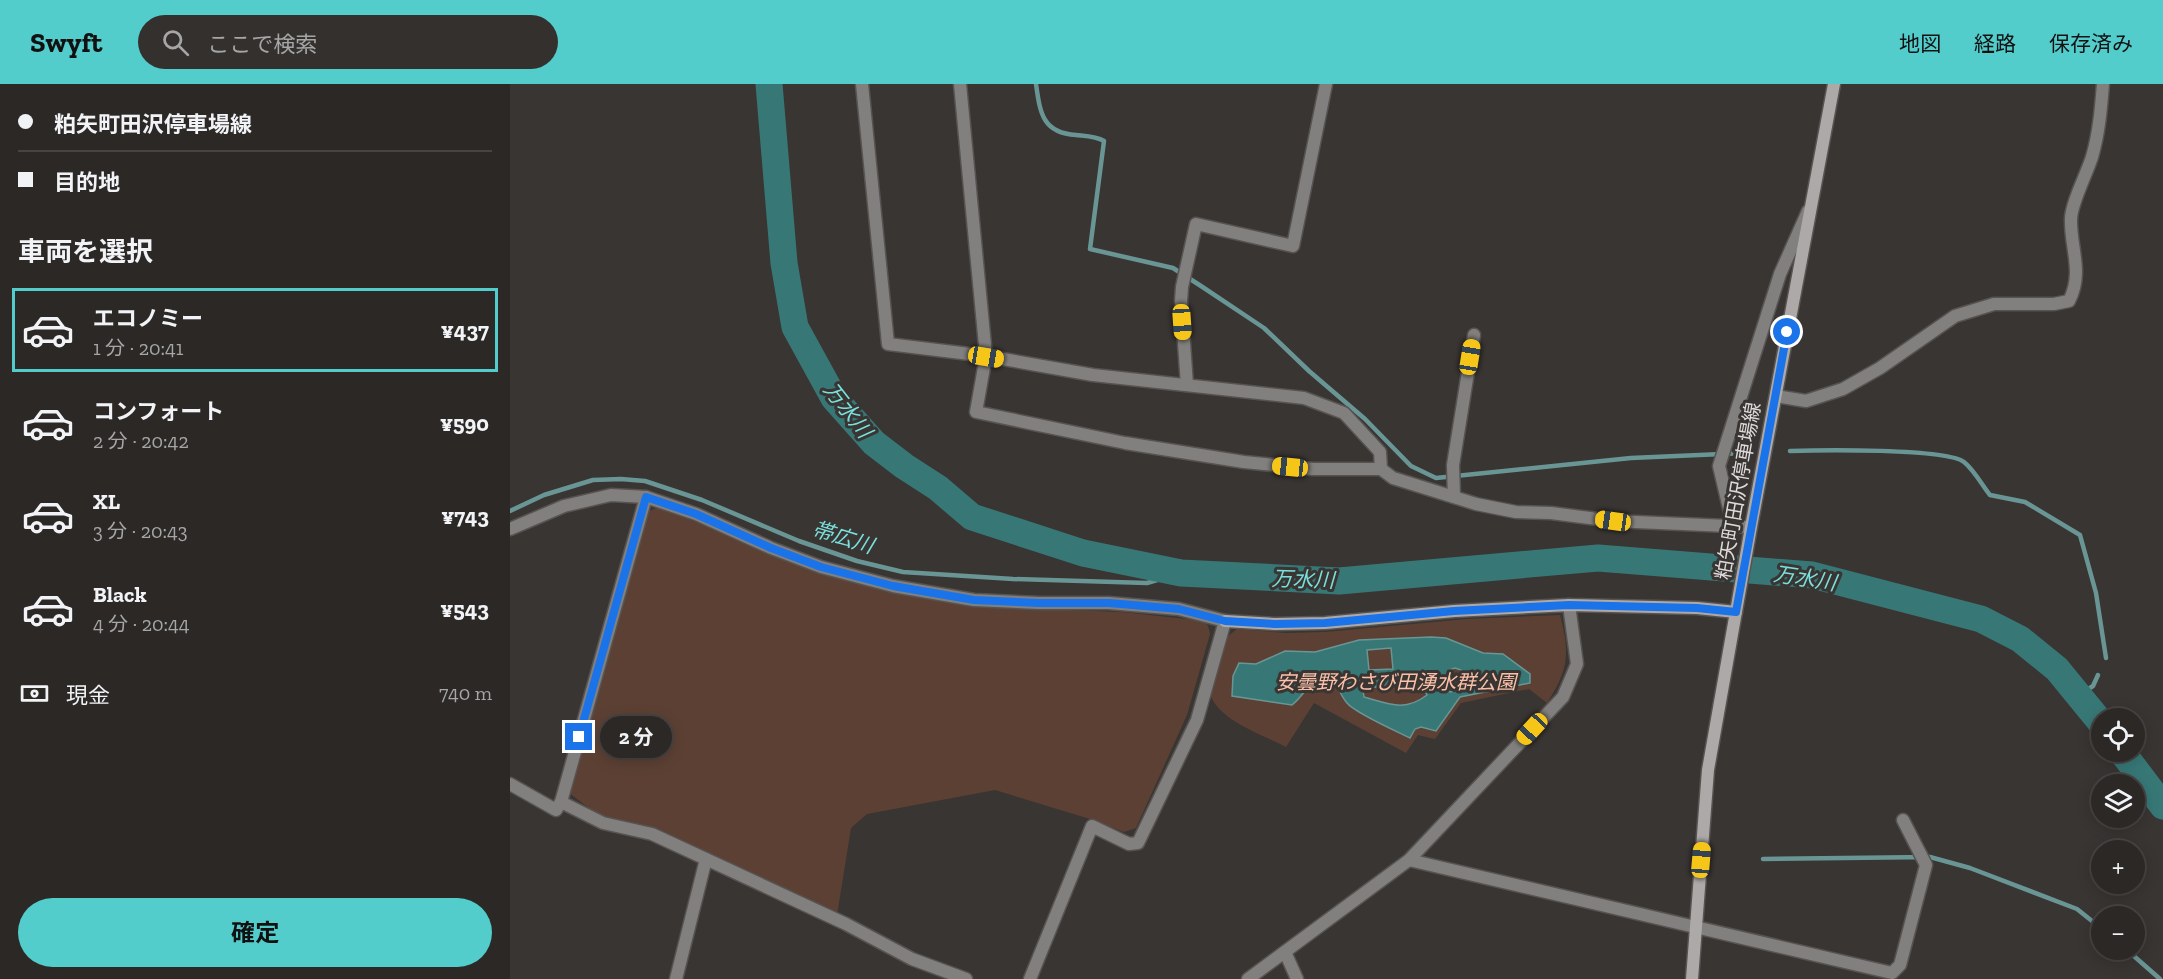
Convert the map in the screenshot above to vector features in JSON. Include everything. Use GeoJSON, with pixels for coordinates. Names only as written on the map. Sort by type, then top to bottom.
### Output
{"type":"FeatureCollection","features":[{"type":"Feature","properties":{"kind":"main road","name":"粕矢町田沢停車場線"},"geometry":{"type":"LineString","coordinates":[[1692,979],[1708,770],[1750,531],[1834,84]]}},
{"type":"Feature","properties":{"kind":"main road"},"geometry":{"type":"LineString","coordinates":[[1225,621],[1275,624],[1325,623],[1454,611],[1569,605],[1697,608],[1737,606]]}},
{"type":"Feature","properties":{"kind":"street"},"geometry":{"type":"LineString","coordinates":[[862,84],[888,344],[986,357],[1092,375],[1304,398],[1344,413],[1380,452],[1381,469]]}},
{"type":"Feature","properties":{"kind":"street"},"geometry":{"type":"LineString","coordinates":[[960,84],[986,357],[976,412],[1125,443],[1244,462],[1313,469],[1381,469],[1394,478],[1516,512],[1551,513],[1613,521],[1734,525],[1750,531]]}},
{"type":"Feature","properties":{"kind":"street"},"geometry":{"type":"LineString","coordinates":[[1187,385],[1181,301],[1196,224],[1293,246],[1326,84]]}},
{"type":"Feature","properties":{"kind":"street"},"geometry":{"type":"LineString","coordinates":[[1776,396],[1806,401],[1843,389],[1880,368],[1954,316],[1994,304],[2054,304],[2069,301],[2075,288],[2076,262],[2071,217],[2099,128],[2103,84]]}},
{"type":"Feature","properties":{"kind":"street"},"geometry":{"type":"LineString","coordinates":[[1734,525],[1719,466],[1780,274],[1811,204]]}},
{"type":"Feature","properties":{"kind":"street"},"geometry":{"type":"LineString","coordinates":[[1454,493],[1453,472],[1474,335]]}},
{"type":"Feature","properties":{"kind":"street"},"geometry":{"type":"LineString","coordinates":[[510,529],[564,506],[611,495],[646,497],[696,514],[771,548],[821,567],[893,586],[974,600],[1109,603],[1179,609],[1225,621],[1197,720],[1138,843],[1130,844],[1092,826],[1030,979]]}},
{"type":"Feature","properties":{"kind":"street"},"geometry":{"type":"LineString","coordinates":[[510,784],[556,810],[561,802],[646,497]]}},
{"type":"Feature","properties":{"kind":"street"},"geometry":{"type":"LineString","coordinates":[[1248,979],[1409,860],[1563,697],[1577,664],[1569,605]]}},
{"type":"Feature","properties":{"kind":"street"},"geometry":{"type":"LineString","coordinates":[[561,802],[603,823],[652,834],[846,924],[912,959],[966,979]]}},
{"type":"Feature","properties":{"kind":"street"},"geometry":{"type":"LineString","coordinates":[[1409,860],[1892,973],[1900,965],[1926,865],[1903,820]]}},
{"type":"Feature","properties":{"kind":"street"},"geometry":{"type":"LineString","coordinates":[[676,979],[706,859]]}},
{"type":"Feature","properties":{"kind":"street"},"geometry":{"type":"LineString","coordinates":[[1285,951],[1297,979]]}},
{"type":"Feature","properties":{"kind":"green space"},"geometry":{"type":"Polygon","coordinates":[[[659,507],[819,572],[887,591],[978,607],[1122,612],[1205,621],[1210,634],[1187,715],[1136,828],[1124,832],[1090,819],[995,790],[867,814],[851,828],[837,915],[655,828],[598,815],[568,792],[649,511],[659,507]]]}},
{"type":"Feature","properties":{"kind":"green space","name":"安曇野わさび田湧水群公園"},"geometry":{"type":"Polygon","coordinates":[[[1560,615],[1566,660],[1560,680],[1547,703],[1529,689],[1461,703],[1435,739],[1418,735],[1406,753],[1314,703],[1286,747],[1242,726],[1222,712],[1210,694],[1223,645],[1228,636],[1237,629],[1286,633],[1325,632],[1467,619],[1560,615]]]}},
{"type":"Feature","properties":{"kind":"water"},"geometry":{"type":"Polygon","coordinates":[[[1446,638],[1483,653],[1503,654],[1530,674],[1530,683],[1460,697],[1436,731],[1421,727],[1415,729],[1410,738],[1351,707],[1328,671],[1317,677],[1292,705],[1232,696],[1233,676],[1239,663],[1256,664],[1285,651],[1315,652],[1359,640],[1446,638]],[[1391,648],[1367,650],[1369,670],[1393,669],[1391,648]],[[1455,668],[1449,670],[1443,682],[1446,689],[1450,692],[1459,690],[1464,685],[1465,678],[1461,670],[1455,668]],[[1397,685],[1363,690],[1364,697],[1389,704],[1404,705],[1427,695],[1424,689],[1397,685]]]}},
{"type":"Feature","properties":{"kind":"waterway","name":"万水川"},"geometry":{"type":"LineString","coordinates":[[769,84],[784,263],[795,327],[834,398],[874,443],[938,488],[972,517],[1083,553],[1181,573],[1339,581],[1598,558],[1812,575],[1981,619],[2020,639],[2057,669],[2091,711]]}},
{"type":"Feature","properties":{"kind":"waterway"},"geometry":{"type":"LineString","coordinates":[[1036,84],[1041,112],[1049,125],[1065,133],[1094,137],[1104,141],[1090,249],[1173,268],[1264,328],[1309,371],[1365,419],[1411,466],[1436,478],[1631,458],[1745,453]]}},
{"type":"Feature","properties":{"kind":"waterway"},"geometry":{"type":"LineString","coordinates":[[1790,451],[1881,451],[1953,457],[1968,465],[1990,495],[2025,502],[2080,535],[2096,593],[2106,658]]}},
{"type":"Feature","properties":{"kind":"waterway","name":"帯広川"},"geometry":{"type":"LineString","coordinates":[[510,511],[544,495],[593,480],[645,481],[702,500],[799,541],[857,561],[903,572],[1013,579],[1147,583],[1181,573]]}},
{"type":"Feature","properties":{"kind":"waterway"},"geometry":{"type":"LineString","coordinates":[[2079,695],[2093,686],[2098,675]]}},
{"type":"Feature","properties":{"kind":"waterway","name":"万水川"},"geometry":{"type":"LineString","coordinates":[[2130,762],[2163,806]]}},
{"type":"Feature","properties":{"kind":"waterway"},"geometry":{"type":"LineString","coordinates":[[1763,859],[1930,857],[1970,868],[2077,909],[2091,920]]}},
{"type":"Feature","properties":{"kind":"waterway"},"geometry":{"type":"LineString","coordinates":[[2138,960],[2160,979]]}},
{"type":"Feature","properties":{"kind":"route"},"geometry":{"type":"LineString","coordinates":[[579,737],[646,497],[696,514],[771,548],[821,567],[893,586],[974,600],[1109,603],[1179,609],[1225,621],[1275,624],[1325,623],[1454,611],[1569,605],[1697,608],[1736,612],[1787,332]]}}]}
